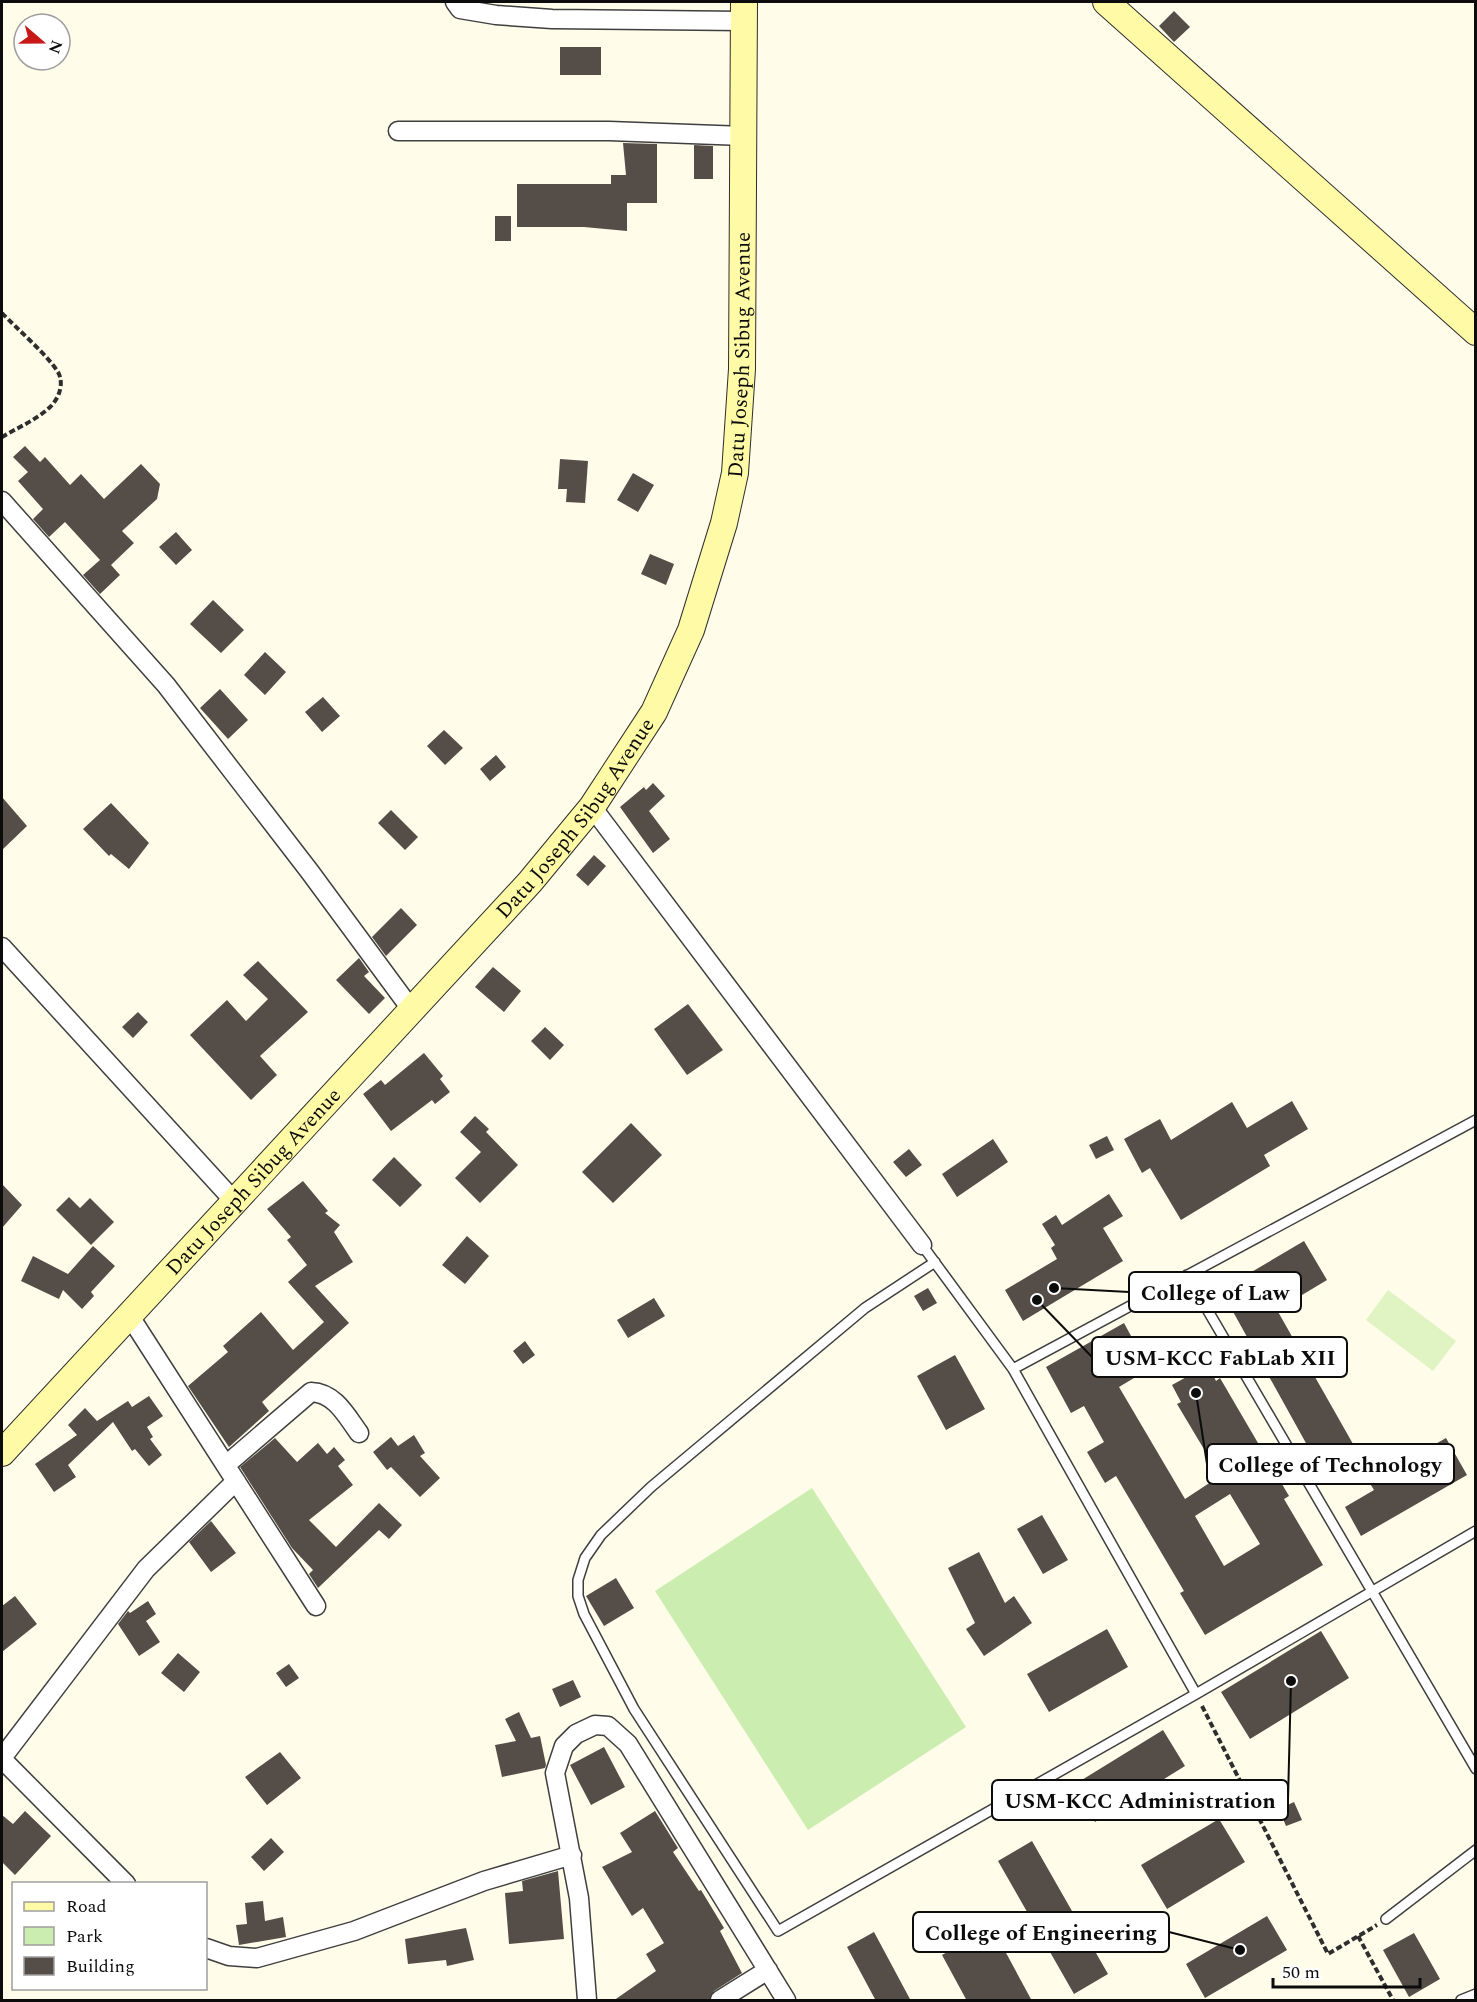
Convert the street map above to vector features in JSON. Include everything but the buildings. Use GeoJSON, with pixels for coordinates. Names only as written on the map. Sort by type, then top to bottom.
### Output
{"type":"FeatureCollection","features":[{"type":"Feature","properties":{"kind":"main road"},"geometry":{"type":"LineString","coordinates":[[1106,2],[1476,332]]}},
{"type":"Feature","properties":{"kind":"main road","name":"Datu Joseph Sibug Avenue"},"geometry":{"type":"LineString","coordinates":[[2,1453],[530,882],[592,807],[654,712],[675,669],[698,610],[724,523],[735,473],[741,380],[744,11]]}},
{"type":"Feature","properties":{"kind":"street"},"geometry":{"type":"LineString","coordinates":[[455,2],[460,9],[471,12],[518,17],[744,11]]}},
{"type":"Feature","properties":{"kind":"street"},"geometry":{"type":"LineString","coordinates":[[398,131],[609,131],[744,136]]}},
{"type":"Feature","properties":{"kind":"street"},"geometry":{"type":"LineString","coordinates":[[2,501],[166,685],[259,805],[411,1009]]}},
{"type":"Feature","properties":{"kind":"street"},"geometry":{"type":"LineString","coordinates":[[592,807],[922,1245]]}},
{"type":"Feature","properties":{"kind":"street"},"geometry":{"type":"LineString","coordinates":[[2,947],[234,1200]]}},
{"type":"Feature","properties":{"kind":"street"},"geometry":{"type":"LineString","coordinates":[[129,1315],[316,1606]]}},
{"type":"Feature","properties":{"kind":"street"},"geometry":{"type":"LineString","coordinates":[[124,1882],[2,1759],[146,1569],[231,1473],[311,1392],[322,1392],[331,1397],[359,1432]]}},
{"type":"Feature","properties":{"kind":"street"},"geometry":{"type":"LineString","coordinates":[[587,2001],[584,1933],[572,1855],[556,1787],[558,1759],[564,1746],[576,1734],[595,1725],[608,1726],[619,1733],[628,1744],[786,2001]]}},
{"type":"Feature","properties":{"kind":"street"},"geometry":{"type":"LineString","coordinates":[[207,1948],[229,1956],[257,1958],[354,1931],[484,1881],[572,1855]]}},
{"type":"Feature","properties":{"kind":"street"},"geometry":{"type":"LineString","coordinates":[[720,2001],[768,1970]]}},
{"type":"Feature","properties":{"kind":"lane"},"geometry":{"type":"LineString","coordinates":[[1013,1369],[1476,1120]]}},
{"type":"Feature","properties":{"kind":"lane"},"geometry":{"type":"LineString","coordinates":[[922,1245],[1013,1369],[1196,1694]]}},
{"type":"Feature","properties":{"kind":"lane"},"geometry":{"type":"LineString","coordinates":[[935,1262],[865,1308],[651,1487],[601,1535],[585,1558],[578,1580],[578,1596],[584,1614],[634,1709],[778,1932],[1196,1694],[1476,1531]]}},
{"type":"Feature","properties":{"kind":"lane"},"geometry":{"type":"LineString","coordinates":[[1187,1275],[1476,1769]]}},
{"type":"Feature","properties":{"kind":"lane"},"geometry":{"type":"LineString","coordinates":[[1386,1919],[1476,1850]]}},
{"type":"Feature","properties":{"kind":"lane"},"geometry":{"type":"LineString","coordinates":[[1461,2001],[1476,1994]]}},
{"type":"Feature","properties":{"kind":"path"},"geometry":{"type":"LineString","coordinates":[[2,313],[51,364],[58,374],[61,385],[58,397],[50,407],[2,437]]}},
{"type":"Feature","properties":{"kind":"path"},"geometry":{"type":"LineString","coordinates":[[1196,1694],[1328,1954],[1386,1919]]}},
{"type":"Feature","properties":{"kind":"path"},"geometry":{"type":"LineString","coordinates":[[1358,1936],[1394,2001]]}},
{"type":"Feature","properties":{"kind":"green space"},"geometry":{"type":"Polygon","coordinates":[[[1388,1290],[1456,1341],[1433,1371],[1366,1320],[1388,1290]]]}},
{"type":"Feature","properties":{"kind":"green space"},"geometry":{"type":"Polygon","coordinates":[[[812,1488],[966,1727],[808,1830],[655,1591],[812,1488]]]}},
{"type":"Feature","properties":{"kind":"place","name":"College of Law"},"geometry":{"type":"Point","coordinates":[1054,1288]}},
{"type":"Feature","properties":{"kind":"place","name":"USM-KCC FabLab XII"},"geometry":{"type":"Point","coordinates":[1037,1300]}},
{"type":"Feature","properties":{"kind":"place","name":"College of Technology"},"geometry":{"type":"Point","coordinates":[1196,1393]}},
{"type":"Feature","properties":{"kind":"place","name":"USM-KCC Administration"},"geometry":{"type":"Point","coordinates":[1291,1681]}},
{"type":"Feature","properties":{"kind":"place","name":"College of Engineering"},"geometry":{"type":"Point","coordinates":[1240,1950]}}]}
